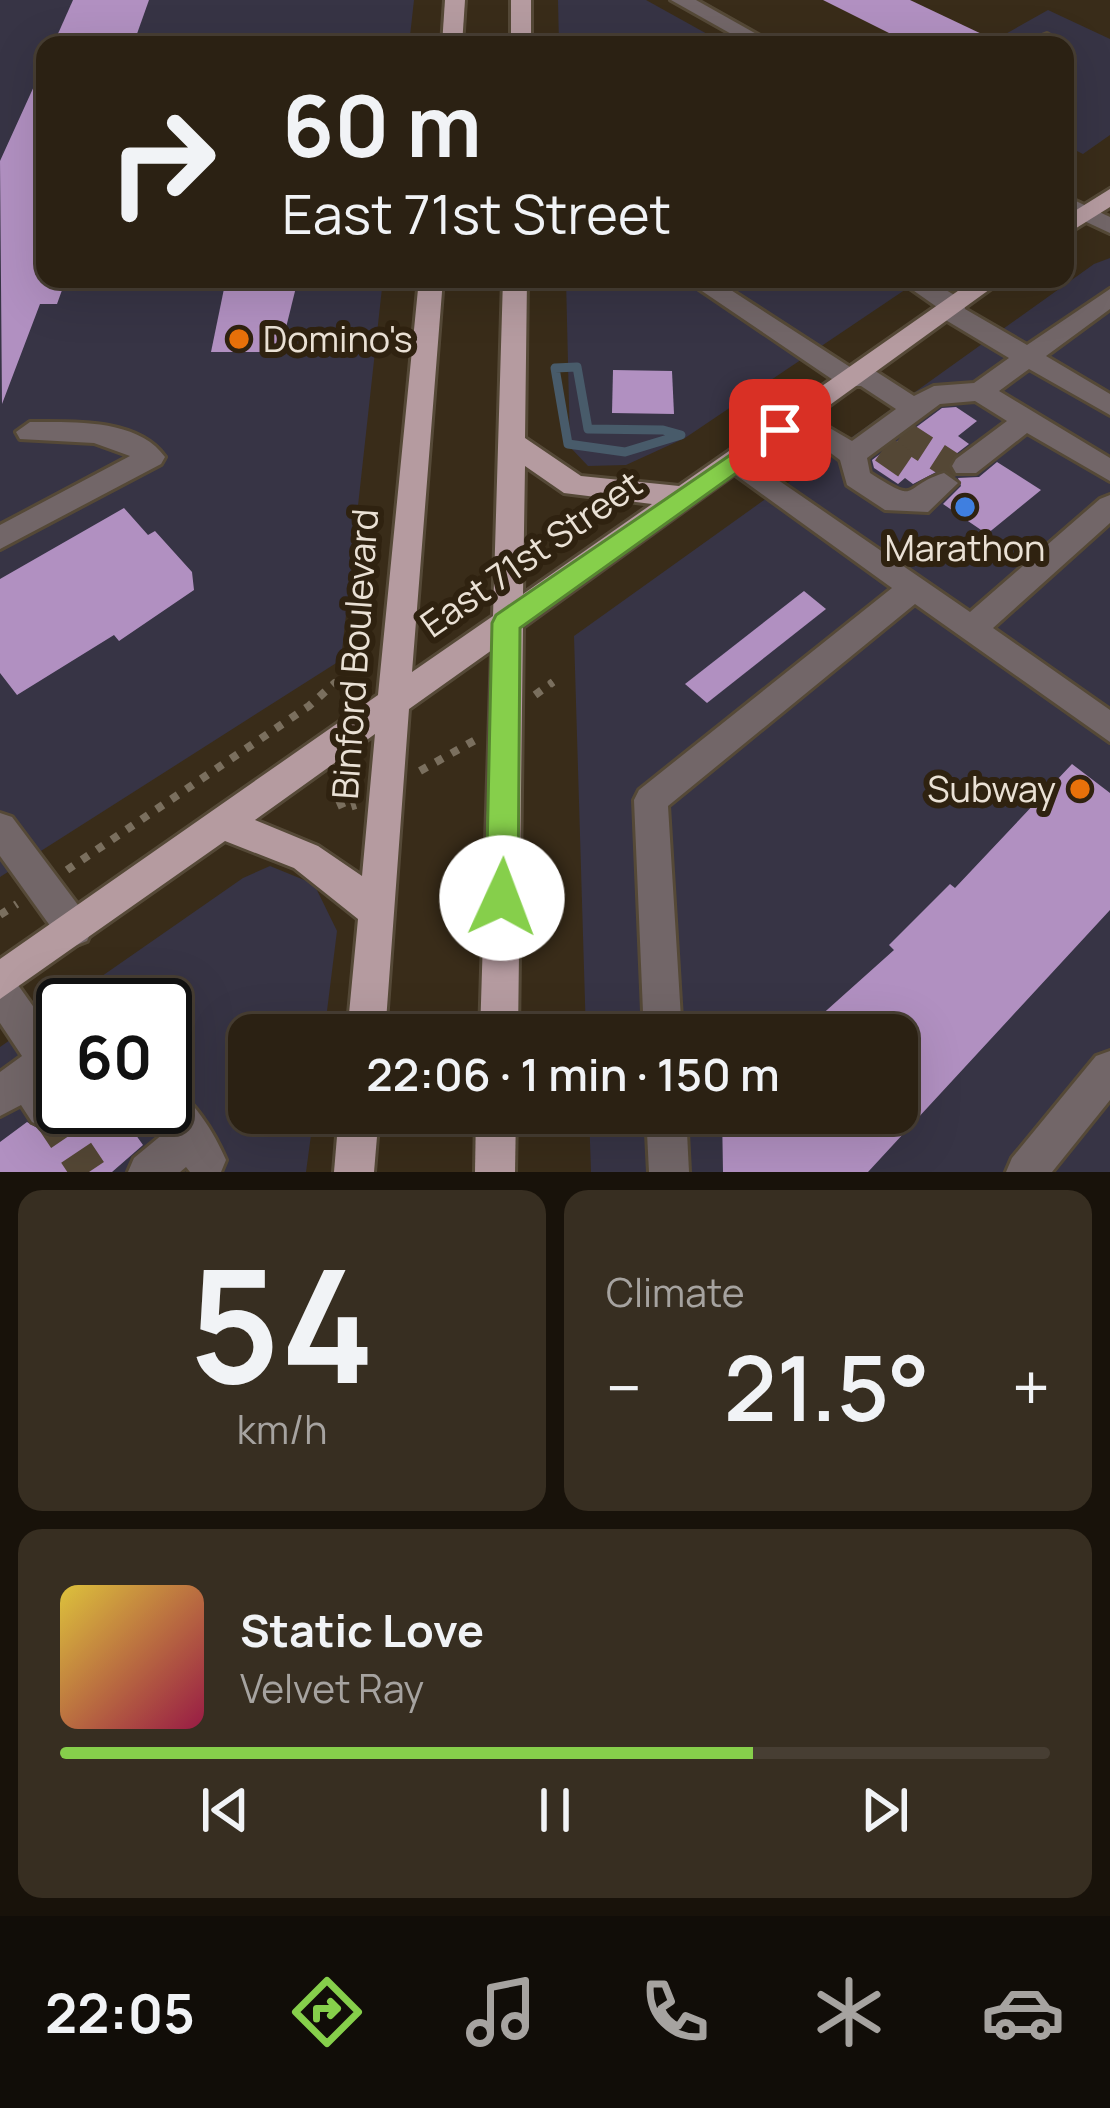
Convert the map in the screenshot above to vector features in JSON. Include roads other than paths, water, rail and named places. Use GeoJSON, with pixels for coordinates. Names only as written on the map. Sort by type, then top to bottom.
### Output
{"type":"FeatureCollection","features":[{"type":"Feature","properties":{"kind":"main road"},"geometry":{"type":"LineString","coordinates":[[453,36],[455,0]]}},
{"type":"Feature","properties":{"kind":"main road"},"geometry":{"type":"LineString","coordinates":[[506,0],[521,9]]}},
{"type":"Feature","properties":{"kind":"main road"},"geometry":{"type":"LineString","coordinates":[[1074,214],[1110,196]]}},
{"type":"Feature","properties":{"kind":"main road","name":"Binford Boulevard"},"geometry":{"type":"LineString","coordinates":[[368,1014],[395,701],[398,610],[430,288]]}},
{"type":"Feature","properties":{"kind":"main road"},"geometry":{"type":"LineString","coordinates":[[500,1014],[515,288]]}},
{"type":"Feature","properties":{"kind":"main road","name":"East 71st Street"},"geometry":{"type":"LineString","coordinates":[[0,981],[979,288]]}},
{"type":"Feature","properties":{"kind":"main road"},"geometry":{"type":"LineString","coordinates":[[511,442],[574,485],[685,497]]}},
{"type":"Feature","properties":{"kind":"main road"},"geometry":{"type":"LineString","coordinates":[[221,825],[291,845],[318,860],[376,914]]}},
{"type":"Feature","properties":{"kind":"main road"},"geometry":{"type":"LineString","coordinates":[[354,1172],[357,1134]]}},
{"type":"Feature","properties":{"kind":"main road"},"geometry":{"type":"LineString","coordinates":[[495,1172],[496,1134]]}},
{"type":"Feature","properties":{"kind":"street"},"geometry":{"type":"LineString","coordinates":[[682,0],[749,36]]}},
{"type":"Feature","properties":{"kind":"street"},"geometry":{"type":"LineString","coordinates":[[1074,216],[1110,226]]}},
{"type":"Feature","properties":{"kind":"street"},"geometry":{"type":"LineString","coordinates":[[922,288],[1110,406]]}},
{"type":"Feature","properties":{"kind":"street"},"geometry":{"type":"LineString","coordinates":[[711,289],[856,376],[893,432]]}},
{"type":"Feature","properties":{"kind":"street"},"geometry":{"type":"LineString","coordinates":[[1026,420],[948,468],[918,505],[895,503],[857,478],[893,432],[934,395],[980,392],[1110,297]]}},
{"type":"Feature","properties":{"kind":"street"},"geometry":{"type":"LineString","coordinates":[[980,392],[1110,471]]}},
{"type":"Feature","properties":{"kind":"street"},"geometry":{"type":"LineString","coordinates":[[797,418],[893,432]]}},
{"type":"Feature","properties":{"kind":"street"},"geometry":{"type":"LineString","coordinates":[[0,538],[151,457],[132,441],[98,432],[30,432]]}},
{"type":"Feature","properties":{"kind":"street"},"geometry":{"type":"LineString","coordinates":[[736,461],[1110,728]]}},
{"type":"Feature","properties":{"kind":"street"},"geometry":{"type":"LineString","coordinates":[[971,629],[1110,506]]}},
{"type":"Feature","properties":{"kind":"street"},"geometry":{"type":"LineString","coordinates":[[662,1014],[651,800],[914,588]]}},
{"type":"Feature","properties":{"kind":"street"},"geometry":{"type":"LineString","coordinates":[[0,828],[74,929]]}},
{"type":"Feature","properties":{"kind":"street"},"geometry":{"type":"LineString","coordinates":[[0,991],[36,1078]]}},
{"type":"Feature","properties":{"kind":"street"},"geometry":{"type":"LineString","coordinates":[[1026,1172],[1110,1070]]}},
{"type":"Feature","properties":{"kind":"street"},"geometry":{"type":"LineString","coordinates":[[148,1172],[198,1149],[187,1134]]}},
{"type":"Feature","properties":{"kind":"street"},"geometry":{"type":"LineString","coordinates":[[667,1134],[669,1172]]}},
{"type":"Feature","properties":{"kind":"waterway"},"geometry":{"type":"LineString","coordinates":[[577,367],[588,429],[663,430],[681,435],[625,452],[568,444],[555,368],[577,367]]}},
{"type":"Feature","properties":{"kind":"tunnel"},"geometry":{"type":"LineString","coordinates":[[902,434],[959,471]]}},
{"type":"Feature","properties":{"kind":"tunnel"},"geometry":{"type":"LineString","coordinates":[[883,449],[915,471]]}},
{"type":"Feature","properties":{"kind":"tunnel"},"geometry":{"type":"LineString","coordinates":[[63,1134],[89,1172]]}},
{"type":"Feature","properties":{"kind":"place","name":"Domino's"},"geometry":{"type":"Point","coordinates":[239,339]}},
{"type":"Feature","properties":{"kind":"place","name":"Marathon"},"geometry":{"type":"Point","coordinates":[965,507]}},
{"type":"Feature","properties":{"kind":"place","name":"Subway"},"geometry":{"type":"Point","coordinates":[1080,789]}}]}
